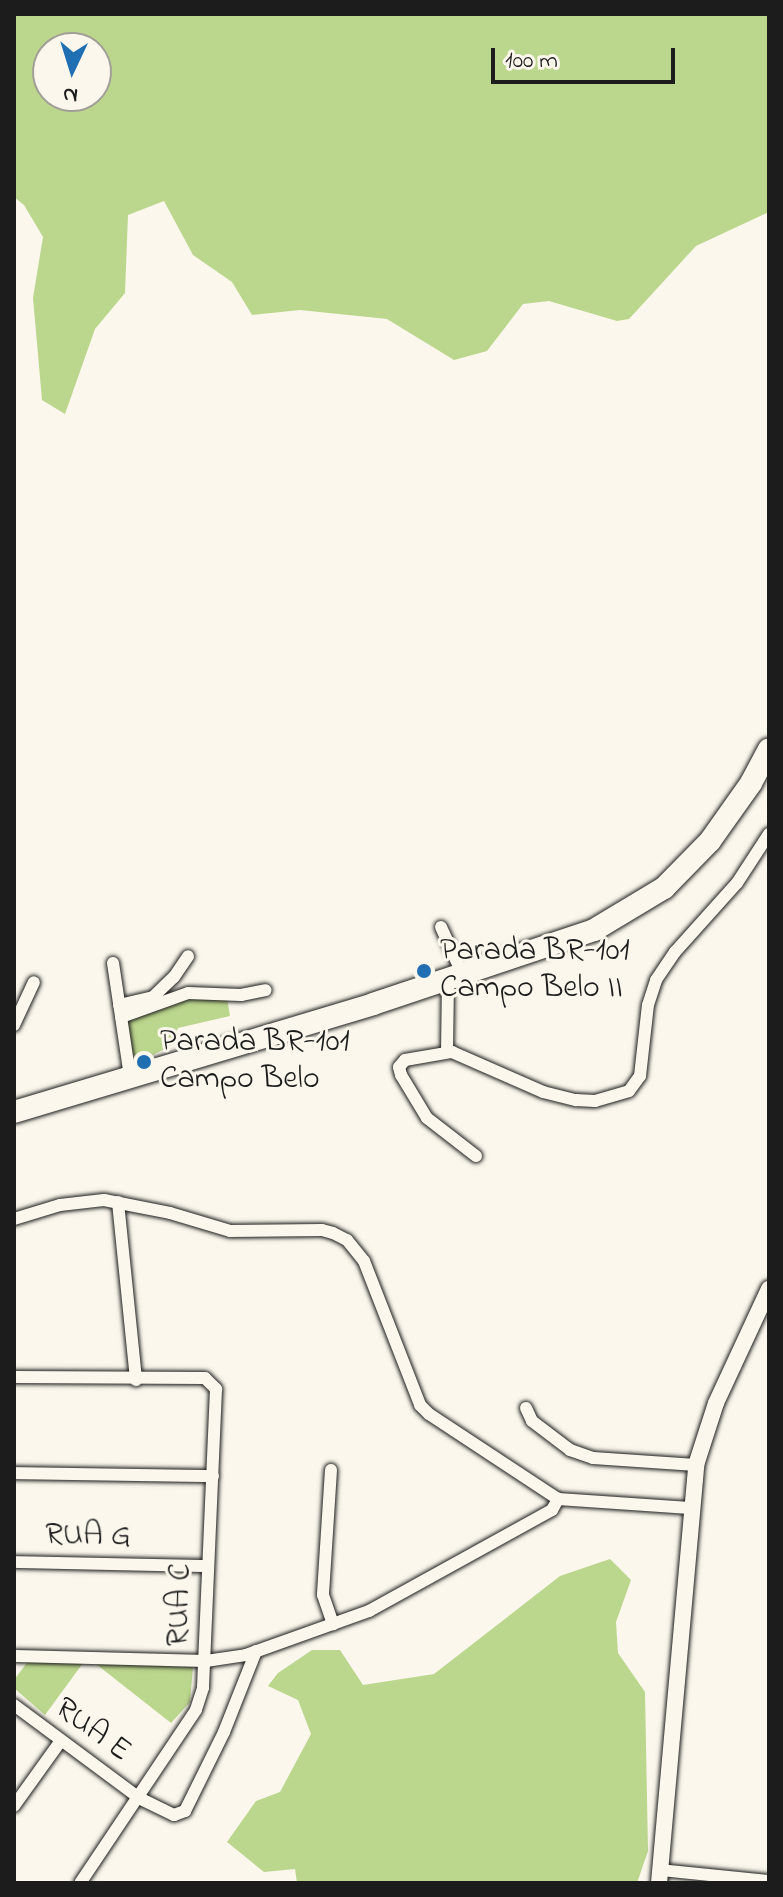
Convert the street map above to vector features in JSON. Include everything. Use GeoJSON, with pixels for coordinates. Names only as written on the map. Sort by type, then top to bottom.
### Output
{"type":"FeatureCollection","features":[{"type":"Feature","properties":{"kind":"highway"},"geometry":{"type":"LineString","coordinates":[[14,1112],[594,930],[664,888],[710,841],[751,783],[769,749]]}},
{"type":"Feature","properties":{"kind":"main road"},"geometry":{"type":"LineString","coordinates":[[660,1877],[696,1465],[716,1403],[769,1289]]}},
{"type":"Feature","properties":{"kind":"street"},"geometry":{"type":"LineString","coordinates":[[476,1156],[427,1118],[401,1075],[399,1067],[405,1060],[447,1052],[543,1092],[576,1100],[595,1101],[629,1091],[640,1076],[648,1005],[656,980],[675,952],[715,910],[752,864],[769,834]]}},
{"type":"Feature","properties":{"kind":"street"},"geometry":{"type":"LineString","coordinates":[[441,927],[455,976],[447,1052]]}},
{"type":"Feature","properties":{"kind":"street"},"geometry":{"type":"LineString","coordinates":[[120,1011],[147,1001],[163,990],[188,956]]}},
{"type":"Feature","properties":{"kind":"street"},"geometry":{"type":"LineString","coordinates":[[113,963],[130,1077]]}},
{"type":"Feature","properties":{"kind":"street"},"geometry":{"type":"LineString","coordinates":[[14,1025],[34,982]]}},
{"type":"Feature","properties":{"kind":"street"},"geometry":{"type":"LineString","coordinates":[[120,1011],[188,993],[241,995],[266,990]]}},
{"type":"Feature","properties":{"kind":"street"},"geometry":{"type":"LineString","coordinates":[[14,1219],[74,1203],[118,1202],[230,1231],[322,1230],[347,1240],[364,1261],[420,1405],[429,1414],[558,1499],[690,1508]]}},
{"type":"Feature","properties":{"kind":"street"},"geometry":{"type":"LineString","coordinates":[[14,1377],[136,1380],[118,1202]]}},
{"type":"Feature","properties":{"kind":"street","name":"RUA C"},"geometry":{"type":"LineString","coordinates":[[80,1883],[196,1710],[206,1661],[217,1397],[214,1385],[205,1378],[136,1380]]}},
{"type":"Feature","properties":{"kind":"street"},"geometry":{"type":"LineString","coordinates":[[526,1408],[532,1421],[570,1450],[593,1458],[696,1465]]}},
{"type":"Feature","properties":{"kind":"street"},"geometry":{"type":"LineString","coordinates":[[331,1470],[323,1595],[333,1624]]}},
{"type":"Feature","properties":{"kind":"street"},"geometry":{"type":"LineString","coordinates":[[14,1473],[213,1476]]}},
{"type":"Feature","properties":{"kind":"street"},"geometry":{"type":"LineString","coordinates":[[15,1657],[206,1661],[256,1651],[369,1611],[552,1510],[558,1499]]}},
{"type":"Feature","properties":{"kind":"street","name":"RUA G"},"geometry":{"type":"LineString","coordinates":[[14,1562],[208,1566]]}},
{"type":"Feature","properties":{"kind":"street","name":"RUA E"},"geometry":{"type":"LineString","coordinates":[[14,1705],[139,1798],[174,1815],[185,1811],[224,1732],[256,1651]]}},
{"type":"Feature","properties":{"kind":"street"},"geometry":{"type":"LineString","coordinates":[[14,1806],[60,1742]]}},
{"type":"Feature","properties":{"kind":"street"},"geometry":{"type":"LineString","coordinates":[[660,1877],[769,1881]]}},
{"type":"Feature","properties":{"kind":"green space"},"geometry":{"type":"Polygon","coordinates":[[[14,14],[769,14],[769,212],[696,246],[629,319],[617,321],[549,301],[523,304],[487,351],[454,360],[387,319],[300,310],[252,315],[232,282],[193,255],[164,201],[128,215],[125,293],[95,329],[65,414],[42,400],[33,298],[43,237],[24,205],[14,197],[14,14]]]}},
{"type":"Feature","properties":{"kind":"green space"},"geometry":{"type":"Polygon","coordinates":[[[190,996],[227,998],[230,1016],[178,1028],[172,1045],[153,1055],[135,1056],[129,1052],[124,1019],[190,996]]]}},
{"type":"Feature","properties":{"kind":"green space"},"geometry":{"type":"Polygon","coordinates":[[[610,1559],[631,1580],[616,1622],[618,1653],[645,1692],[648,1851],[637,1883],[297,1883],[295,1869],[264,1872],[227,1842],[256,1801],[280,1792],[311,1734],[298,1700],[268,1686],[278,1673],[312,1650],[340,1650],[363,1685],[434,1674],[560,1576],[610,1559]]]}},
{"type":"Feature","properties":{"kind":"green space"},"geometry":{"type":"Polygon","coordinates":[[[29,1660],[83,1663],[45,1715],[14,1688],[14,1680],[29,1660]]]}},
{"type":"Feature","properties":{"kind":"green space"},"geometry":{"type":"Polygon","coordinates":[[[96,1664],[193,1667],[190,1702],[171,1723],[96,1664]]]}},
{"type":"Feature","properties":{"kind":"place","name":"Parada BR-101 Campo Belo II"},"geometry":{"type":"Point","coordinates":[424,971]}},
{"type":"Feature","properties":{"kind":"place","name":"Parada BR-101 Campo Belo"},"geometry":{"type":"Point","coordinates":[144,1062]}}]}
